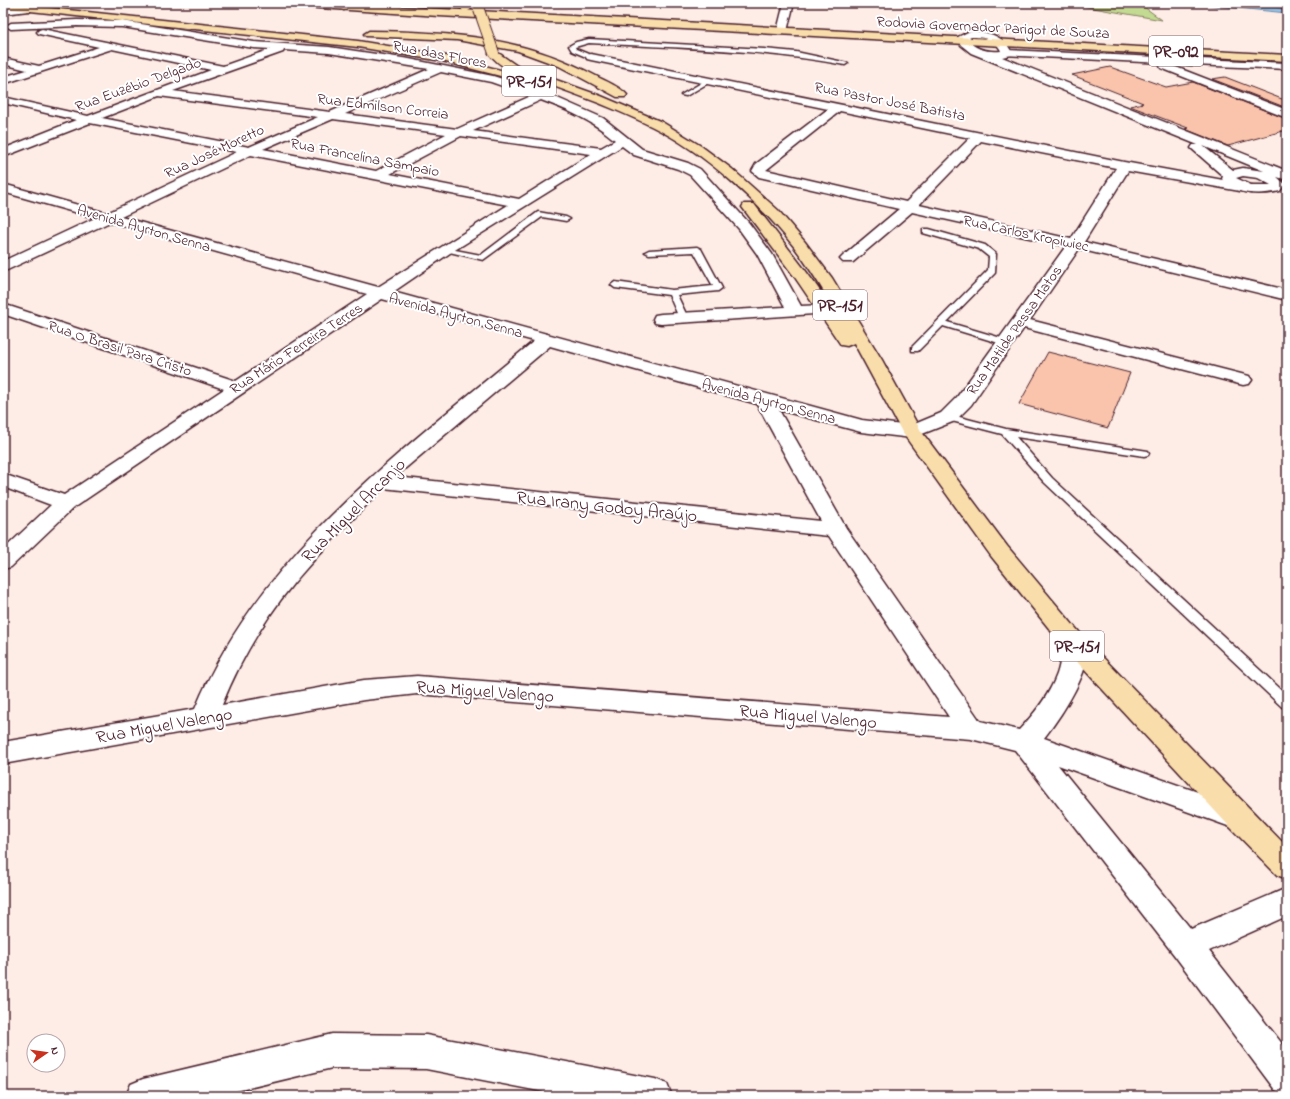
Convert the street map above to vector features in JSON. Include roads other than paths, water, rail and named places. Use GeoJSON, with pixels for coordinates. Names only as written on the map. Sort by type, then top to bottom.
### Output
{"type":"FeatureCollection","features":[{"type":"Feature","properties":{"kind":"main road","name":"PR-151"},"geometry":{"type":"LineString","coordinates":[[15,3],[289,31],[413,35],[482,40],[543,55],[633,101]]}},
{"type":"Feature","properties":{"kind":"main road","name":"Rodovia Governador Parigot de Souza"},"geometry":{"type":"LineString","coordinates":[[290,3],[782,32],[906,37],[965,37],[1001,42],[1287,58]]}},
{"type":"Feature","properties":{"kind":"main road"},"geometry":{"type":"LineString","coordinates":[[331,3],[344,7]]}},
{"type":"Feature","properties":{"kind":"main road","name":"PR-151"},"geometry":{"type":"LineString","coordinates":[[3,5],[233,29],[408,51],[473,65],[566,93]]}},
{"type":"Feature","properties":{"kind":"main road","name":"PR-151"},"geometry":{"type":"LineString","coordinates":[[465,6],[479,54],[489,65],[566,93],[625,118],[659,136],[683,151],[717,177],[746,203],[800,273],[824,310],[895,404]]}},
{"type":"Feature","properties":{"kind":"main road","name":"PR-151"},"geometry":{"type":"LineString","coordinates":[[477,6],[494,53],[501,61],[513,68],[597,98],[658,125],[697,149],[721,167],[773,214],[800,245],[824,278],[873,360],[895,404],[912,432],[998,551],[1076,645],[1239,818],[1287,866]]}},
{"type":"Feature","properties":{"kind":"main road"},"geometry":{"type":"LineString","coordinates":[[983,34],[1064,45]]}},
{"type":"Feature","properties":{"kind":"main road"},"geometry":{"type":"LineString","coordinates":[[906,37],[980,52]]}},
{"type":"Feature","properties":{"kind":"main road"},"geometry":{"type":"LineString","coordinates":[[1007,53],[1030,47],[1064,45]]}},
{"type":"Feature","properties":{"kind":"main road"},"geometry":{"type":"LineString","coordinates":[[653,111],[673,122]]}},
{"type":"Feature","properties":{"kind":"main road","name":"PR-151"},"geometry":{"type":"LineString","coordinates":[[747,173],[766,199],[773,214]]}},
{"type":"Feature","properties":{"kind":"street"},"geometry":{"type":"LineString","coordinates":[[782,32],[788,3]]}},
{"type":"Feature","properties":{"kind":"street"},"geometry":{"type":"LineString","coordinates":[[3,11],[34,8]]}},
{"type":"Feature","properties":{"kind":"street","name":"Rua das Flores"},"geometry":{"type":"LineString","coordinates":[[7,25],[77,23],[115,24],[286,48],[329,50],[441,68],[493,79],[542,95],[599,121],[638,152],[683,166],[695,172],[744,226],[764,254],[795,311]]}},
{"type":"Feature","properties":{"kind":"street"},"geometry":{"type":"LineString","coordinates":[[7,25],[223,69]]}},
{"type":"Feature","properties":{"kind":"street"},"geometry":{"type":"LineString","coordinates":[[965,37],[983,34],[1001,42],[1007,53],[1041,76]]}},
{"type":"Feature","properties":{"kind":"street"},"geometry":{"type":"LineString","coordinates":[[965,37],[980,52],[1136,116],[1287,183]]}},
{"type":"Feature","properties":{"kind":"street"},"geometry":{"type":"LineString","coordinates":[[3,81],[110,46]]}},
{"type":"Feature","properties":{"kind":"street","name":"Rua Euzébio Delgado"},"geometry":{"type":"LineString","coordinates":[[3,153],[158,92],[286,48]]}},
{"type":"Feature","properties":{"kind":"street"},"geometry":{"type":"LineString","coordinates":[[980,52],[1287,66]]}},
{"type":"Feature","properties":{"kind":"street","name":"Rua Pastor José Batista"},"geometry":{"type":"LineString","coordinates":[[591,57],[1124,166],[1251,189]]}},
{"type":"Feature","properties":{"kind":"street"},"geometry":{"type":"LineString","coordinates":[[1148,59],[1287,114]]}},
{"type":"Feature","properties":{"kind":"street"},"geometry":{"type":"LineString","coordinates":[[3,61],[40,69]]}},
{"type":"Feature","properties":{"kind":"street"},"geometry":{"type":"LineString","coordinates":[[1265,65],[1287,74]]}},
{"type":"Feature","properties":{"kind":"street","name":"Rua José Moretto"},"geometry":{"type":"LineString","coordinates":[[3,267],[108,219],[249,151],[329,115],[441,68]]}},
{"type":"Feature","properties":{"kind":"street","name":"Rua Edmilson Correia"},"geometry":{"type":"LineString","coordinates":[[158,92],[603,152]]}},
{"type":"Feature","properties":{"kind":"street"},"geometry":{"type":"LineString","coordinates":[[376,176],[460,132],[542,95]]}},
{"type":"Feature","properties":{"kind":"street","name":"Rua Francelina Sampaio"},"geometry":{"type":"LineString","coordinates":[[3,100],[87,119],[520,203]]}},
{"type":"Feature","properties":{"kind":"street"},"geometry":{"type":"LineString","coordinates":[[3,110],[20,104]]}},
{"type":"Feature","properties":{"kind":"street","name":"Rua Carlos Kropiwiec"},"geometry":{"type":"LineString","coordinates":[[838,107],[761,167],[759,171],[764,174],[908,208],[1075,244],[1287,295]]}},
{"type":"Feature","properties":{"kind":"street"},"geometry":{"type":"LineString","coordinates":[[1136,116],[1191,144],[1214,160],[1229,175],[1229,179],[1234,183],[1251,189],[1265,190],[1287,196]]}},
{"type":"Feature","properties":{"kind":"street"},"geometry":{"type":"LineString","coordinates":[[848,259],[908,208],[979,136]]}},
{"type":"Feature","properties":{"kind":"street","name":"Rua Mário Ferreira Terres"},"geometry":{"type":"LineString","coordinates":[[3,562],[66,503],[237,387],[445,250],[623,140]]}},
{"type":"Feature","properties":{"kind":"street","name":"Rua Matilde Pessa Matos"},"geometry":{"type":"LineString","coordinates":[[912,432],[948,416],[964,401],[1075,244],[1124,166]]}},
{"type":"Feature","properties":{"kind":"street","name":"Rua Pastor José Batista"},"geometry":{"type":"LineString","coordinates":[[1182,176],[1229,175],[1242,172],[1269,174]]}},
{"type":"Feature","properties":{"kind":"street"},"geometry":{"type":"LineString","coordinates":[[1269,174],[1287,176]]}},
{"type":"Feature","properties":{"kind":"street"},"geometry":{"type":"LineString","coordinates":[[1265,190],[1275,188],[1278,184],[1269,174]]}},
{"type":"Feature","properties":{"kind":"street","name":"Avenida Ayrton Senna"},"geometry":{"type":"LineString","coordinates":[[3,188],[108,219],[764,400],[861,426],[912,432]]}},
{"type":"Feature","properties":{"kind":"street","name":"Rua O Brasil Para Cristo"},"geometry":{"type":"LineString","coordinates":[[3,309],[237,387]]}},
{"type":"Feature","properties":{"kind":"street"},"geometry":{"type":"LineString","coordinates":[[661,319],[824,310]]}},
{"type":"Feature","properties":{"kind":"street"},"geometry":{"type":"LineString","coordinates":[[1020,322],[1243,380]]}},
{"type":"Feature","properties":{"kind":"street","name":"Rua Miguel Arcanjo"},"geometry":{"type":"LineString","coordinates":[[204,718],[219,681],[244,636],[285,579],[378,481],[546,340]]}},
{"type":"Feature","properties":{"kind":"street"},"geometry":{"type":"LineString","coordinates":[[764,400],[836,530],[971,729]]}},
{"type":"Feature","properties":{"kind":"street"},"geometry":{"type":"LineString","coordinates":[[3,480],[66,503]]}},
{"type":"Feature","properties":{"kind":"street","name":"Rua Irany Godoy Araújo"},"geometry":{"type":"LineString","coordinates":[[378,481],[836,530]]}},
{"type":"Feature","properties":{"kind":"street"},"geometry":{"type":"LineString","coordinates":[[1076,645],[1073,668],[1058,700],[1046,719],[1024,742],[1186,946],[1287,1078]]}},
{"type":"Feature","properties":{"kind":"street","name":"Rua Miguel Valengo"},"geometry":{"type":"LineString","coordinates":[[3,753],[364,690],[417,685],[971,729],[1024,742],[1239,818]]}},
{"type":"Feature","properties":{"kind":"street"},"geometry":{"type":"LineString","coordinates":[[1186,946],[1287,902]]}},
{"type":"Feature","properties":{"kind":"street"},"geometry":{"type":"LineString","coordinates":[[143,1096],[216,1088],[332,1051],[426,1052],[655,1096]]}},
{"type":"Feature","properties":{"kind":"lane"},"geometry":{"type":"LineString","coordinates":[[591,57],[574,50],[572,46],[589,41],[764,51],[796,54],[846,63]]}},
{"type":"Feature","properties":{"kind":"lane"},"geometry":{"type":"LineString","coordinates":[[684,95],[708,81]]}},
{"type":"Feature","properties":{"kind":"lane"},"geometry":{"type":"LineString","coordinates":[[445,250],[483,258],[541,214],[566,219]]}},
{"type":"Feature","properties":{"kind":"lane"},"geometry":{"type":"LineString","coordinates":[[915,349],[992,271],[993,256],[982,247],[926,231]]}},
{"type":"Feature","properties":{"kind":"lane"},"geometry":{"type":"LineString","coordinates":[[615,285],[672,294],[718,288],[697,249],[649,252]]}},
{"type":"Feature","properties":{"kind":"lane"},"geometry":{"type":"LineString","coordinates":[[672,294],[683,318]]}},
{"type":"Feature","properties":{"kind":"lane"},"geometry":{"type":"LineString","coordinates":[[941,323],[1006,342]]}},
{"type":"Feature","properties":{"kind":"lane"},"geometry":{"type":"LineString","coordinates":[[948,416],[1006,432],[1144,453]]}},
{"type":"Feature","properties":{"kind":"lane"},"geometry":{"type":"LineString","coordinates":[[1006,432],[1048,480],[1287,703]]}},
{"type":"Feature","properties":{"kind":"water"},"geometry":{"type":"Polygon","coordinates":[[[1210,3],[1258,3],[1287,10],[1287,13],[1207,5],[1210,3]]]}}]}
